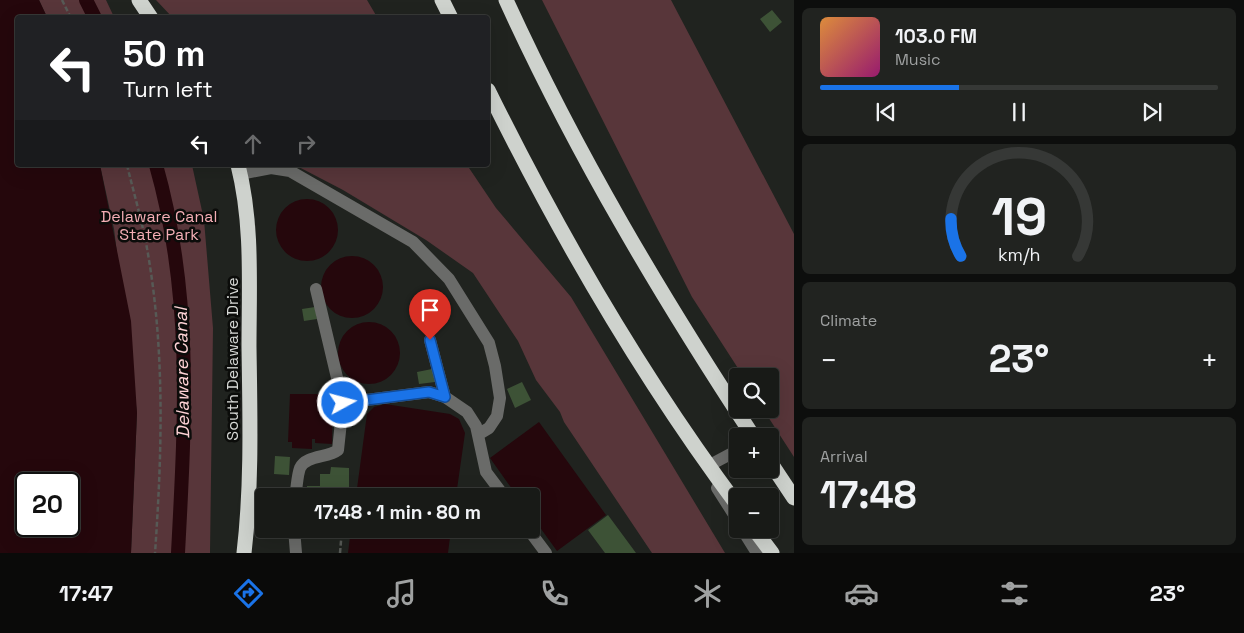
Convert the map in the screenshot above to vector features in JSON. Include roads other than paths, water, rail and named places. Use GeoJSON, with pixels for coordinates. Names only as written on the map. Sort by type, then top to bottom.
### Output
{"type":"FeatureCollection","features":[{"type":"Feature","properties":{"kind":"highway"},"geometry":{"type":"LineString","coordinates":[[139,0],[149,15]]}},
{"type":"Feature","properties":{"kind":"highway"},"geometry":{"type":"LineString","coordinates":[[442,0],[450,15]]}},
{"type":"Feature","properties":{"kind":"highway"},"geometry":{"type":"LineString","coordinates":[[506,0],[576,143],[638,254],[748,428]]}},
{"type":"Feature","properties":{"kind":"highway"},"geometry":{"type":"LineString","coordinates":[[490,94],[546,202],[596,291],[664,400],[729,494]]}},
{"type":"Feature","properties":{"kind":"highway","name":"South Delaware Drive"},"geometry":{"type":"LineString","coordinates":[[239,169],[246,209],[249,260],[250,476],[244,553]]}},
{"type":"Feature","properties":{"kind":"highway"},"geometry":{"type":"LineString","coordinates":[[779,476],[794,498]]}},
{"type":"Feature","properties":{"kind":"highway"},"geometry":{"type":"LineString","coordinates":[[761,538],[772,553]]}},
{"type":"Feature","properties":{"kind":"lane"},"geometry":{"type":"LineString","coordinates":[[239,169],[271,168],[290,171],[413,242],[436,264],[478,322],[488,343],[495,366],[500,398],[497,416],[489,428],[479,434]]}},
{"type":"Feature","properties":{"kind":"lane"},"geometry":{"type":"LineString","coordinates":[[296,488],[300,468],[308,460],[331,456],[338,450],[343,403],[316,289]]}},
{"type":"Feature","properties":{"kind":"lane"},"geometry":{"type":"LineString","coordinates":[[430,340],[445,397]]}},
{"type":"Feature","properties":{"kind":"lane"},"geometry":{"type":"LineString","coordinates":[[343,403],[429,392],[445,397],[467,412],[479,434],[482,462],[486,472],[498,488]]}},
{"type":"Feature","properties":{"kind":"lane"},"geometry":{"type":"LineString","coordinates":[[664,400],[729,506]]}},
{"type":"Feature","properties":{"kind":"lane"},"geometry":{"type":"LineString","coordinates":[[708,466],[729,455]]}},
{"type":"Feature","properties":{"kind":"lane"},"geometry":{"type":"LineString","coordinates":[[295,538],[296,553]]}},
{"type":"Feature","properties":{"kind":"lane"},"geometry":{"type":"LineString","coordinates":[[535,538],[546,553]]}},
{"type":"Feature","properties":{"kind":"lane"},"geometry":{"type":"LineString","coordinates":[[748,538],[757,553]]}},
{"type":"Feature","properties":{"kind":"waterway","name":"Delaware Canal"},"geometry":{"type":"LineString","coordinates":[[86,0],[94,15]]}},
{"type":"Feature","properties":{"kind":"waterway","name":"Delaware Canal"},"geometry":{"type":"LineString","coordinates":[[156,167],[168,214],[176,262],[184,358],[183,455],[178,553]]}},
{"type":"Feature","properties":{"kind":"park label","name":"Delaware Canal State Park"},"geometry":{"type":"Point","coordinates":[159,225]}}]}
